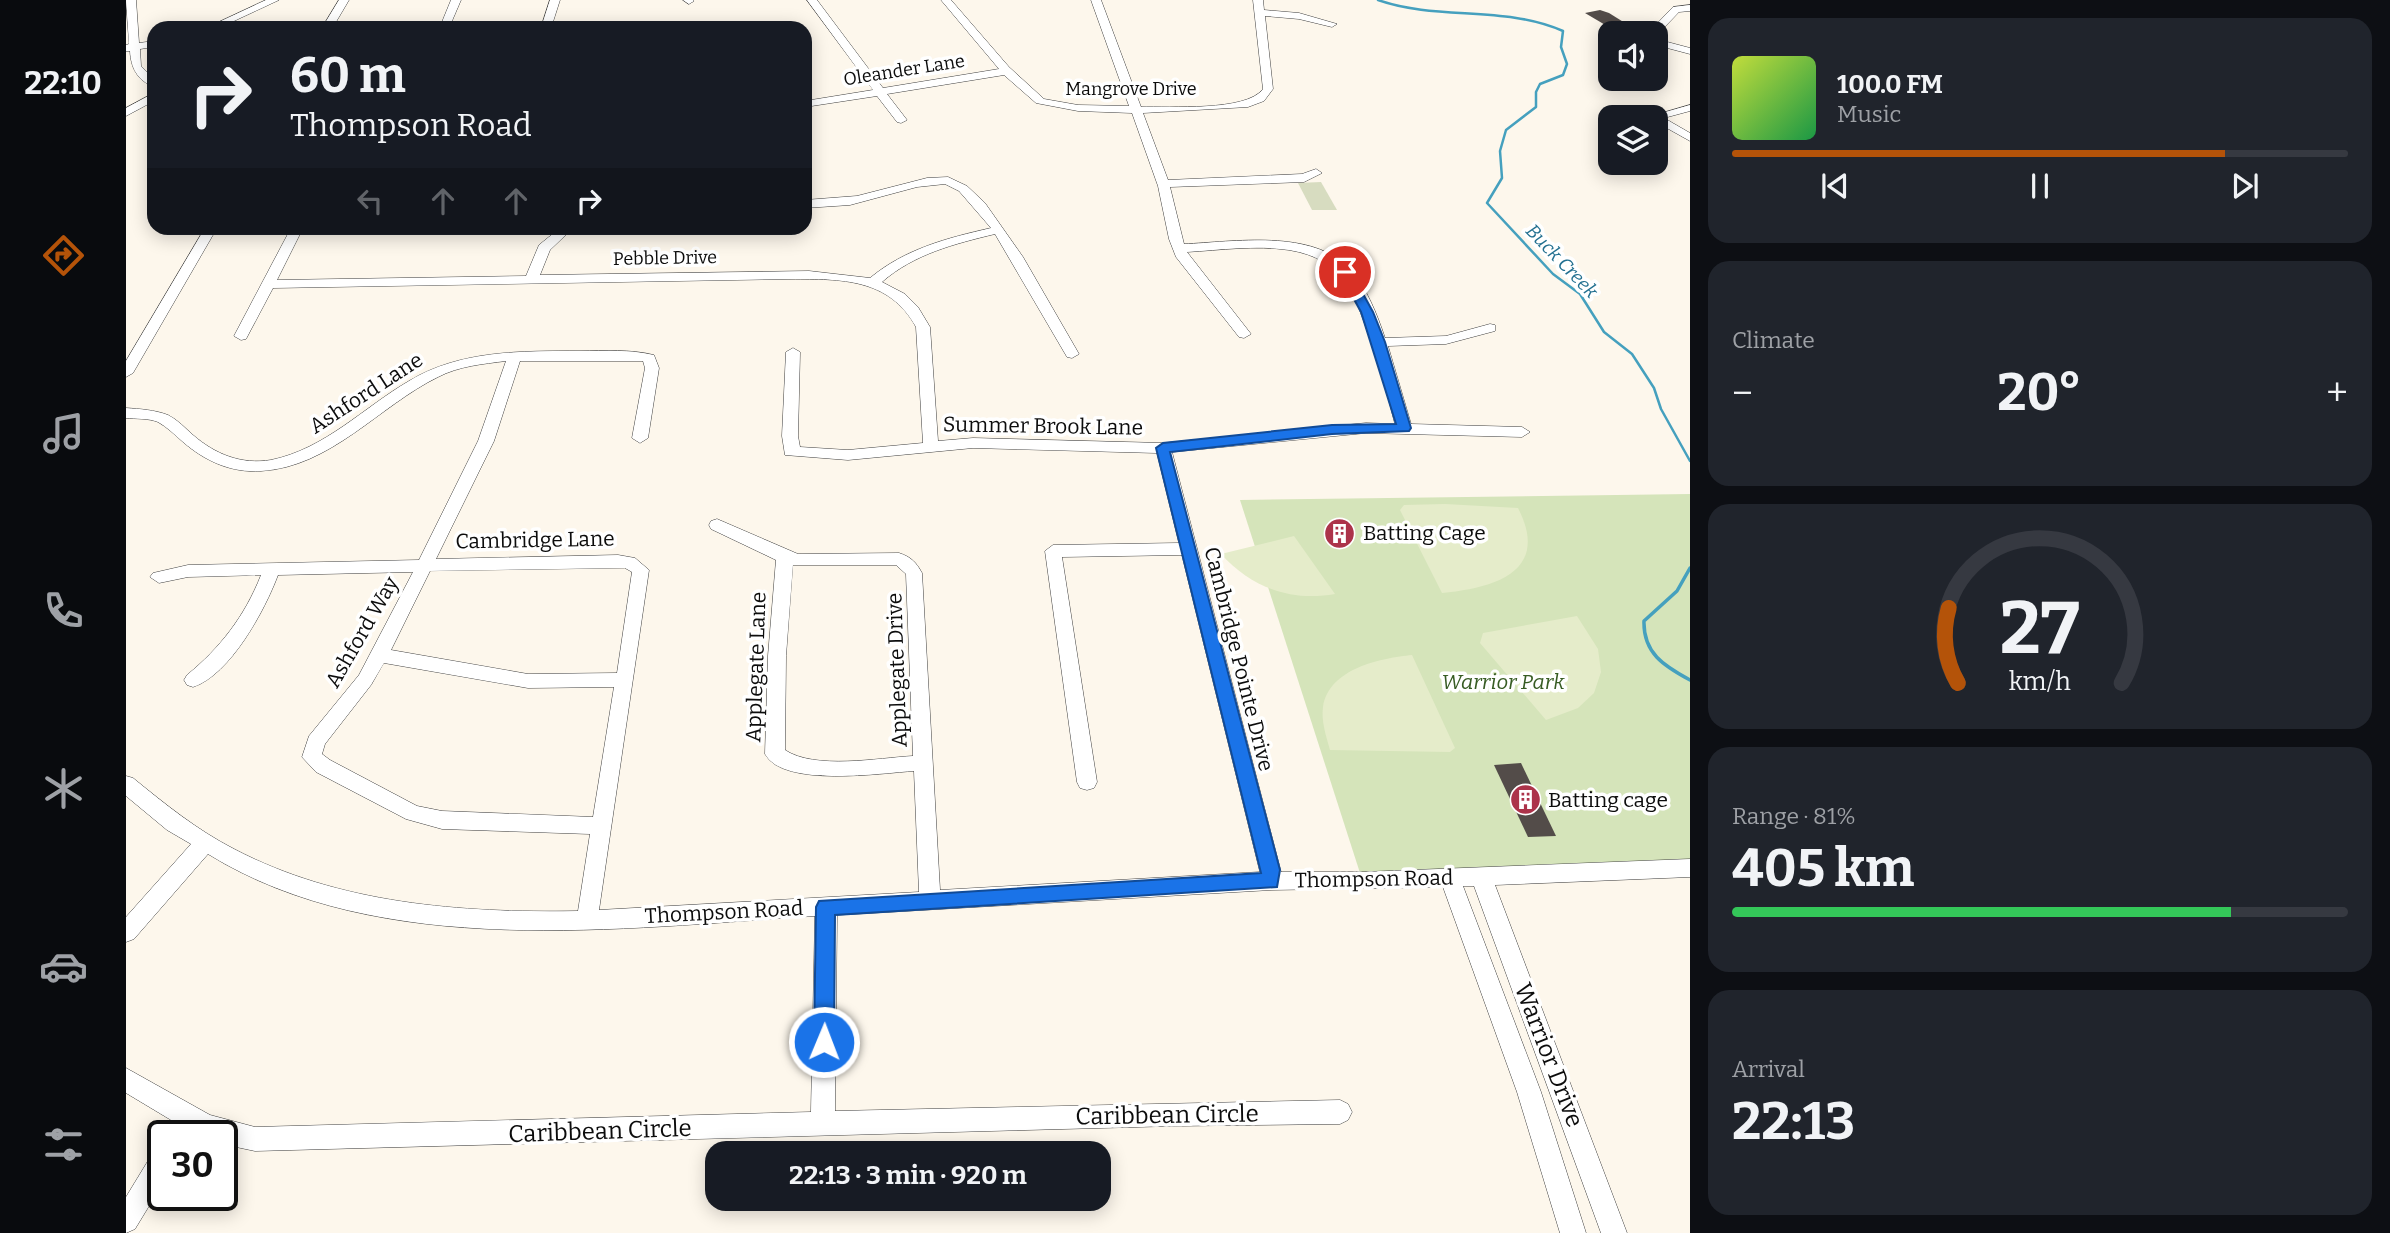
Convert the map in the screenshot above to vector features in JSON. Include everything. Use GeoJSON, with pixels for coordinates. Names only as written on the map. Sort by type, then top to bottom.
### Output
{"type":"FeatureCollection","features":[{"type":"Feature","properties":{"kind":"street"},"geometry":{"type":"LineString","coordinates":[[131,0],[130,48],[138,70],[147,78]]}},
{"type":"Feature","properties":{"kind":"street"},"geometry":{"type":"LineString","coordinates":[[228,21],[274,0]]}},
{"type":"Feature","properties":{"kind":"street"},"geometry":{"type":"LineString","coordinates":[[331,21],[344,0]]}},
{"type":"Feature","properties":{"kind":"street"},"geometry":{"type":"LineString","coordinates":[[447,21],[456,0]]}},
{"type":"Feature","properties":{"kind":"street"},"geometry":{"type":"LineString","coordinates":[[548,21],[555,0]]}},
{"type":"Feature","properties":{"kind":"street"},"geometry":{"type":"LineString","coordinates":[[812,0],[901,120]]}},
{"type":"Feature","properties":{"kind":"street","name":"Mangrove Drive"},"geometry":{"type":"LineString","coordinates":[[946,0],[1032,96],[1053,106],[1074,110],[1245,105],[1260,99],[1265,95],[1268,86],[1259,12]]}},
{"type":"Feature","properties":{"kind":"street"},"geometry":{"type":"LineString","coordinates":[[1096,0],[1163,184],[1175,239],[1189,267],[1244,334]]}},
{"type":"Feature","properties":{"kind":"street"},"geometry":{"type":"LineString","coordinates":[[1258,0],[1259,12],[1299,16],[1332,24]]}},
{"type":"Feature","properties":{"kind":"street"},"geometry":{"type":"LineString","coordinates":[[1664,21],[1676,9],[1690,8]]}},
{"type":"Feature","properties":{"kind":"street"},"geometry":{"type":"LineString","coordinates":[[1668,45],[1690,51]]}},
{"type":"Feature","properties":{"kind":"street","name":"Oleander Lane"},"geometry":{"type":"LineString","coordinates":[[812,103],[1009,71]]}},
{"type":"Feature","properties":{"kind":"street"},"geometry":{"type":"LineString","coordinates":[[126,113],[147,100]]}},
{"type":"Feature","properties":{"kind":"street"},"geometry":{"type":"LineString","coordinates":[[1668,114],[1690,108]]}},
{"type":"Feature","properties":{"kind":"street"},"geometry":{"type":"LineString","coordinates":[[1668,125],[1690,138]]}},
{"type":"Feature","properties":{"kind":"street"},"geometry":{"type":"LineString","coordinates":[[1163,184],[1304,178],[1316,173]]}},
{"type":"Feature","properties":{"kind":"street"},"geometry":{"type":"LineString","coordinates":[[812,204],[845,202],[915,185],[950,181],[960,186],[998,230],[1072,354]]}},
{"type":"Feature","properties":{"kind":"street"},"geometry":{"type":"LineString","coordinates":[[873,283],[894,266],[920,252],[998,230]]}},
{"type":"Feature","properties":{"kind":"street"},"geometry":{"type":"LineString","coordinates":[[126,373],[207,235]]}},
{"type":"Feature","properties":{"kind":"street"},"geometry":{"type":"LineString","coordinates":[[241,336],[293,235]]}},
{"type":"Feature","properties":{"kind":"street"},"geometry":{"type":"LineString","coordinates":[[531,279],[544,248],[559,235]]}},
{"type":"Feature","properties":{"kind":"street"},"geometry":{"type":"LineString","coordinates":[[1181,248],[1273,244],[1322,256],[1345,272],[1378,342],[1404,428]]}},
{"type":"Feature","properties":{"kind":"street"},"geometry":{"type":"LineString","coordinates":[[1322,256],[1335,248]]}},
{"type":"Feature","properties":{"kind":"street","name":"Pebble Drive"},"geometry":{"type":"LineString","coordinates":[[268,284],[818,275],[855,278],[873,283],[903,299],[916,313],[923,327],[931,445]]}},
{"type":"Feature","properties":{"kind":"street"},"geometry":{"type":"LineString","coordinates":[[1378,342],[1446,340],[1490,328]]}},
{"type":"Feature","properties":{"kind":"street","name":"Summer Brook Lane"},"geometry":{"type":"LineString","coordinates":[[793,352],[790,436],[793,446],[790,451],[848,455],[931,445],[990,443],[1163,448],[1332,430],[1404,428],[1522,432]]}},
{"type":"Feature","properties":{"kind":"street","name":"Ashford Lane"},"geometry":{"type":"LineString","coordinates":[[126,413],[165,420],[203,451],[223,462],[240,466],[271,465],[313,453],[327,446],[413,384],[437,371],[481,359],[632,355],[649,358],[652,368],[640,438]]}},
{"type":"Feature","properties":{"kind":"street","name":"Ashford Way"},"geometry":{"type":"LineString","coordinates":[[514,358],[486,442],[380,655],[365,680],[316,741],[312,752],[314,760],[413,813],[442,820],[603,826]]}},
{"type":"Feature","properties":{"kind":"street","name":"Cambridge Pointe Drive"},"geometry":{"type":"LineString","coordinates":[[1163,448],[1271,881]]}},
{"type":"Feature","properties":{"kind":"street"},"geometry":{"type":"LineString","coordinates":[[717,525],[785,557]]}},
{"type":"Feature","properties":{"kind":"street"},"geometry":{"type":"LineString","coordinates":[[1087,782],[1053,551],[1188,549]]}},
{"type":"Feature","properties":{"kind":"street","name":"Applegate Lane"},"geometry":{"type":"LineString","coordinates":[[785,557],[777,656],[775,754],[790,763],[811,766],[923,763]]}},
{"type":"Feature","properties":{"kind":"street","name":"Applegate Drive"},"geometry":{"type":"LineString","coordinates":[[785,557],[798,560],[899,559],[911,567],[916,579],[929,895],[927,901]]}},
{"type":"Feature","properties":{"kind":"street","name":"Cambridge Lane"},"geometry":{"type":"LineString","coordinates":[[159,577],[188,571],[272,568],[618,561],[636,566],[640,570],[640,582],[587,920]]}},
{"type":"Feature","properties":{"kind":"street"},"geometry":{"type":"LineString","coordinates":[[192,680],[212,666],[247,622],[272,568]]}},
{"type":"Feature","properties":{"kind":"street"},"geometry":{"type":"LineString","coordinates":[[380,655],[528,681],[625,680]]}},
{"type":"Feature","properties":{"kind":"street","name":"Thompson Road"},"geometry":{"type":"LineString","coordinates":[[126,784],[155,809],[205,843],[270,876],[380,907],[477,921],[587,920],[1271,881],[1450,878],[1690,868]]}},
{"type":"Feature","properties":{"kind":"street"},"geometry":{"type":"LineString","coordinates":[[126,932],[205,843]]}},
{"type":"Feature","properties":{"kind":"street","name":"Warrior Drive"},"geometry":{"type":"LineString","coordinates":[[1481,877],[1614,1233]]}},
{"type":"Feature","properties":{"kind":"street","name":"Warrior Drive"},"geometry":{"type":"LineString","coordinates":[[1450,878],[1524,1079],[1573,1233]]}},
{"type":"Feature","properties":{"kind":"street"},"geometry":{"type":"LineString","coordinates":[[823,1123],[826,907]]}},
{"type":"Feature","properties":{"kind":"street","name":"Caribbean Circle"},"geometry":{"type":"LineString","coordinates":[[126,1080],[177,1120]]}},
{"type":"Feature","properties":{"kind":"street","name":"Caribbean Circle"},"geometry":{"type":"LineString","coordinates":[[238,1138],[301,1140],[823,1123],[1340,1112]]}},
{"type":"Feature","properties":{"kind":"street"},"geometry":{"type":"LineString","coordinates":[[126,1220],[147,1186]]}},
{"type":"Feature","properties":{"kind":"green space"},"geometry":{"type":"Polygon","coordinates":[[[1321,182],[1337,210],[1312,210],[1298,183],[1321,182]]]}},
{"type":"Feature","properties":{"kind":"green space","name":"Warrior Park"},"geometry":{"type":"Polygon","coordinates":[[[1690,494],[1690,864],[1360,873],[1240,500],[1690,494]]]}},
{"type":"Feature","properties":{"kind":"green space"},"geometry":{"type":"Polygon","coordinates":[[[1404,505],[1518,508],[1526,530],[1527,548],[1522,562],[1512,573],[1498,581],[1462,591],[1442,593],[1400,510],[1404,505]]]}},
{"type":"Feature","properties":{"kind":"green space"},"geometry":{"type":"Polygon","coordinates":[[[1294,536],[1335,594],[1302,596],[1272,589],[1245,575],[1221,554],[1294,536]]]}},
{"type":"Feature","properties":{"kind":"green space"},"geometry":{"type":"Polygon","coordinates":[[[1577,616],[1598,649],[1601,672],[1594,693],[1578,708],[1546,720],[1480,643],[1483,633],[1577,616]]]}},
{"type":"Feature","properties":{"kind":"green space"},"geometry":{"type":"Polygon","coordinates":[[[1412,655],[1455,748],[1450,752],[1330,750],[1324,728],[1323,707],[1327,694],[1335,683],[1358,667],[1412,655]]]}},
{"type":"Feature","properties":{"kind":"building"},"geometry":{"type":"Polygon","coordinates":[[[1600,10],[1622,21],[1599,21],[1585,13],[1600,10]]]}},
{"type":"Feature","properties":{"kind":"building","name":"Batting cage"},"geometry":{"type":"Polygon","coordinates":[[[1521,763],[1556,836],[1528,837],[1494,765],[1521,763]]]}},
{"type":"Feature","properties":{"kind":"waterway","name":"Buck Creek"},"geometry":{"type":"LineString","coordinates":[[1378,0],[1424,10],[1518,18],[1563,31],[1561,47],[1567,64],[1563,75],[1540,84],[1536,92],[1536,107],[1506,130],[1500,151],[1502,178],[1487,203],[1553,274],[1580,294],[1604,332],[1632,354],[1654,388],[1661,409],[1690,461]]}},
{"type":"Feature","properties":{"kind":"waterway","name":"Buck Creek"},"geometry":{"type":"LineString","coordinates":[[1690,568],[1677,591],[1644,621],[1651,650],[1664,664],[1690,680]]}},
{"type":"Feature","properties":{"kind":"place","name":"Batting Cage"},"geometry":{"type":"Point","coordinates":[1340,533]}},
{"type":"Feature","properties":{"kind":"place","name":"Batting cage"},"geometry":{"type":"Point","coordinates":[1525,800]}},
{"type":"Feature","properties":{"kind":"route"},"geometry":{"type":"LineString","coordinates":[[824,1042],[826,907],[1271,881],[1163,448],[1332,430],[1404,428],[1367,312],[1345,272]]}}]}
